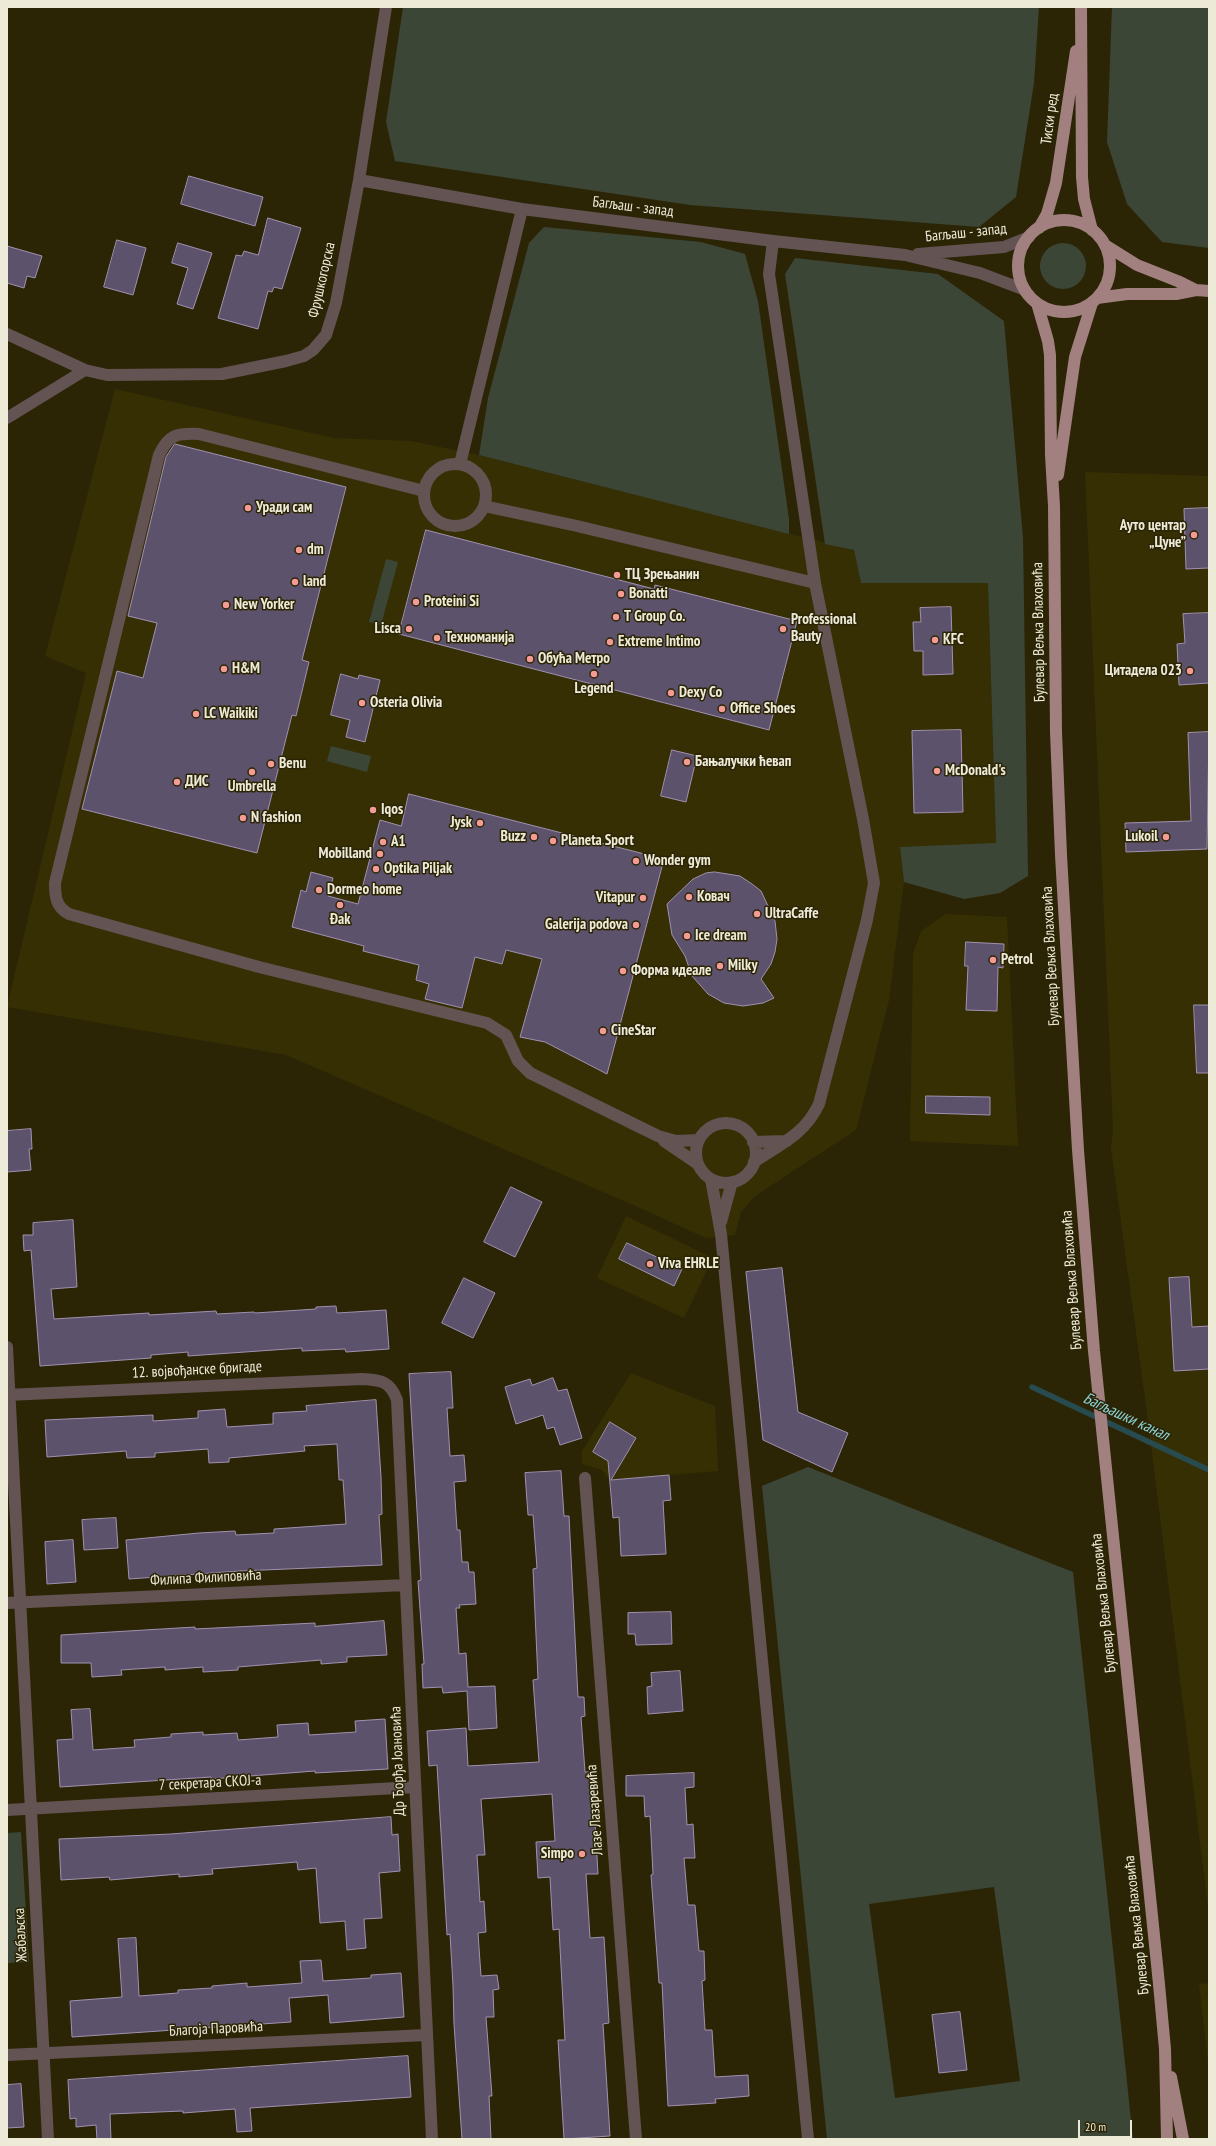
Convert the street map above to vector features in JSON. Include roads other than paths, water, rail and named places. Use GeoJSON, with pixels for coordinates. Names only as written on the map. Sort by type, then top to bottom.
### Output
{"type":"FeatureCollection","features":[{"type":"Feature","properties":{"kind":"main road","name":"Тиски ред"},"geometry":{"type":"LineString","coordinates":[[1039,228],[1051,203],[1058,172],[1081,9]]}},
{"type":"Feature","properties":{"kind":"main road","name":"Тиски ред"},"geometry":{"type":"LineString","coordinates":[[1081,9],[1082,177],[1084,199],[1092,230]]}},
{"type":"Feature","properties":{"kind":"main road"},"geometry":{"type":"LineString","coordinates":[[1196,290],[1137,265],[1105,245],[1092,230],[1080,223],[1066,220],[1052,222],[1039,228],[1029,237],[1019,257],[1018,268],[1025,290],[1037,303],[1050,310],[1065,312],[1079,310],[1094,300],[1127,294],[1176,294],[1196,290],[1209,291]]}},
{"type":"Feature","properties":{"kind":"main road"},"geometry":{"type":"LineString","coordinates":[[1094,300],[1108,278],[1109,256],[1105,245]]}},
{"type":"Feature","properties":{"kind":"main road","name":"Булевар Вељка Влаховића"},"geometry":{"type":"LineString","coordinates":[[1054,506],[1071,377],[1080,338],[1094,300]]}},
{"type":"Feature","properties":{"kind":"main road","name":"Булевар Вељка Влаховића"},"geometry":{"type":"LineString","coordinates":[[1037,303],[1048,341],[1050,355],[1054,506],[1056,725],[1061,862],[1078,1150],[1098,1397],[1165,2049],[1167,2139]]}},
{"type":"Feature","properties":{"kind":"main road","name":"Булевар Вељка Влаховића"},"geometry":{"type":"LineString","coordinates":[[1165,2049],[1183,2139]]}},
{"type":"Feature","properties":{"kind":"street","name":"Фрушкогорска"},"geometry":{"type":"LineString","coordinates":[[7,334],[85,370],[107,375],[131,376],[222,374],[286,362],[304,356],[313,350],[326,335],[336,303],[359,180],[386,7]]}},
{"type":"Feature","properties":{"kind":"street","name":"Багљаш - запад"},"geometry":{"type":"LineString","coordinates":[[359,180],[522,209],[773,241],[905,255],[980,273],[1025,290]]}},
{"type":"Feature","properties":{"kind":"street"},"geometry":{"type":"LineString","coordinates":[[460,464],[522,209]]}},
{"type":"Feature","properties":{"kind":"street","name":"Багљаш - запад"},"geometry":{"type":"LineString","coordinates":[[905,255],[980,251],[1004,247],[1029,237]]}},
{"type":"Feature","properties":{"kind":"street"},"geometry":{"type":"LineString","coordinates":[[711,1179],[732,1182],[746,1174],[754,1162],[787,1141],[812,1120],[820,1104],[867,920],[874,884],[863,819],[815,583],[772,296],[770,274],[773,241]]}},
{"type":"Feature","properties":{"kind":"street"},"geometry":{"type":"LineString","coordinates":[[7,418],[85,370]]}},
{"type":"Feature","properties":{"kind":"street"},"geometry":{"type":"LineString","coordinates":[[424,491],[199,434],[185,433],[173,436],[165,443],[160,455],[56,883],[57,904],[62,910],[69,914],[182,946],[487,1023],[506,1035],[518,1061],[530,1073],[658,1136],[698,1164],[711,1179],[720,1227],[808,2139]]}},
{"type":"Feature","properties":{"kind":"street"},"geometry":{"type":"LineString","coordinates":[[460,464],[468,467],[482,480],[485,493],[484,506],[477,516],[467,524],[451,526],[443,524],[430,514],[426,507],[424,491],[432,473],[445,466],[460,464]]}},
{"type":"Feature","properties":{"kind":"street"},"geometry":{"type":"LineString","coordinates":[[484,506],[577,526],[815,583]]}},
{"type":"Feature","properties":{"kind":"street"},"geometry":{"type":"LineString","coordinates":[[698,1164],[696,1148],[699,1140],[709,1128],[723,1123],[738,1126],[750,1135],[753,1142],[755,1155],[754,1162]]}},
{"type":"Feature","properties":{"kind":"street"},"geometry":{"type":"LineString","coordinates":[[658,1136],[676,1141],[699,1140]]}},
{"type":"Feature","properties":{"kind":"street"},"geometry":{"type":"LineString","coordinates":[[753,1142],[787,1141]]}},
{"type":"Feature","properties":{"kind":"street"},"geometry":{"type":"LineString","coordinates":[[720,1227],[732,1182]]}},
{"type":"Feature","properties":{"kind":"street","name":"Жабаљска"},"geometry":{"type":"LineString","coordinates":[[7,1347],[48,2139]]}},
{"type":"Feature","properties":{"kind":"street","name":"12. војвођанске бригаде"},"geometry":{"type":"LineString","coordinates":[[9,1395],[362,1379],[376,1380],[388,1384]]}},
{"type":"Feature","properties":{"kind":"street","name":"Др Ђорђа Јоановића"},"geometry":{"type":"LineString","coordinates":[[388,1384],[397,1400],[414,1787],[432,2139]]}},
{"type":"Feature","properties":{"kind":"street","name":"Лазе Лазаревића"},"geometry":{"type":"LineString","coordinates":[[585,1478],[636,2139]]}},
{"type":"Feature","properties":{"kind":"street","name":"Филипа Филиповића"},"geometry":{"type":"LineString","coordinates":[[7,1603],[406,1585]]}},
{"type":"Feature","properties":{"kind":"street","name":"7 секретара СКОЈ-а"},"geometry":{"type":"LineString","coordinates":[[7,1810],[414,1787]]}},
{"type":"Feature","properties":{"kind":"street","name":"Благоја Паровића"},"geometry":{"type":"LineString","coordinates":[[7,2055],[426,2035]]}},
{"type":"Feature","properties":{"kind":"waterway","name":"Багљашки канал"},"geometry":{"type":"LineString","coordinates":[[1032,1387],[1209,1470]]}},
{"type":"Feature","properties":{"kind":"place","name":"Уради сам"},"geometry":{"type":"Point","coordinates":[248,508]}},
{"type":"Feature","properties":{"kind":"place","name":"Ауто центар „Цуне”"},"geometry":{"type":"Point","coordinates":[1194,535]}},
{"type":"Feature","properties":{"kind":"place","name":"dm"},"geometry":{"type":"Point","coordinates":[299,550]}},
{"type":"Feature","properties":{"kind":"place","name":"ТЦ Зрењанин"},"geometry":{"type":"Point","coordinates":[617,575]}},
{"type":"Feature","properties":{"kind":"place","name":"land"},"geometry":{"type":"Point","coordinates":[295,582]}},
{"type":"Feature","properties":{"kind":"place","name":"Bonatti"},"geometry":{"type":"Point","coordinates":[621,594]}},
{"type":"Feature","properties":{"kind":"place","name":"Proteini Si"},"geometry":{"type":"Point","coordinates":[416,602]}},
{"type":"Feature","properties":{"kind":"place","name":"New Yorker"},"geometry":{"type":"Point","coordinates":[226,605]}},
{"type":"Feature","properties":{"kind":"place","name":"T Group Co."},"geometry":{"type":"Point","coordinates":[616,617]}},
{"type":"Feature","properties":{"kind":"place","name":"Lisca"},"geometry":{"type":"Point","coordinates":[409,629]}},
{"type":"Feature","properties":{"kind":"place","name":"Professional Bauty"},"geometry":{"type":"Point","coordinates":[783,629]}},
{"type":"Feature","properties":{"kind":"place","name":"Техноманија"},"geometry":{"type":"Point","coordinates":[437,638]}},
{"type":"Feature","properties":{"kind":"place","name":"KFC"},"geometry":{"type":"Point","coordinates":[935,640]}},
{"type":"Feature","properties":{"kind":"place","name":"Extreme Intimo"},"geometry":{"type":"Point","coordinates":[610,642]}},
{"type":"Feature","properties":{"kind":"place","name":"Обућа Метро"},"geometry":{"type":"Point","coordinates":[530,659]}},
{"type":"Feature","properties":{"kind":"place","name":"H&M"},"geometry":{"type":"Point","coordinates":[224,669]}},
{"type":"Feature","properties":{"kind":"place","name":"Цитадела 023"},"geometry":{"type":"Point","coordinates":[1190,671]}},
{"type":"Feature","properties":{"kind":"place","name":"Legend"},"geometry":{"type":"Point","coordinates":[594,674]}},
{"type":"Feature","properties":{"kind":"place","name":"Dexy Co"},"geometry":{"type":"Point","coordinates":[671,693]}},
{"type":"Feature","properties":{"kind":"place","name":"Osteria Olivia"},"geometry":{"type":"Point","coordinates":[362,703]}},
{"type":"Feature","properties":{"kind":"place","name":"Office Shoes"},"geometry":{"type":"Point","coordinates":[722,709]}},
{"type":"Feature","properties":{"kind":"place","name":"LC Waikiki"},"geometry":{"type":"Point","coordinates":[196,714]}},
{"type":"Feature","properties":{"kind":"place","name":"Бањалучки ћевап"},"geometry":{"type":"Point","coordinates":[687,762]}},
{"type":"Feature","properties":{"kind":"place","name":"Benu"},"geometry":{"type":"Point","coordinates":[271,764]}},
{"type":"Feature","properties":{"kind":"place","name":"McDonald's"},"geometry":{"type":"Point","coordinates":[937,771]}},
{"type":"Feature","properties":{"kind":"place","name":"Umbrella"},"geometry":{"type":"Point","coordinates":[252,772]}},
{"type":"Feature","properties":{"kind":"place","name":"ДИС"},"geometry":{"type":"Point","coordinates":[177,782]}},
{"type":"Feature","properties":{"kind":"place","name":"Iqos"},"geometry":{"type":"Point","coordinates":[373,810]}},
{"type":"Feature","properties":{"kind":"place","name":"N fashion"},"geometry":{"type":"Point","coordinates":[243,818]}},
{"type":"Feature","properties":{"kind":"place","name":"Jysk"},"geometry":{"type":"Point","coordinates":[480,823]}},
{"type":"Feature","properties":{"kind":"place","name":"Buzz"},"geometry":{"type":"Point","coordinates":[534,837]}},
{"type":"Feature","properties":{"kind":"place","name":"Lukoil"},"geometry":{"type":"Point","coordinates":[1166,837]}},
{"type":"Feature","properties":{"kind":"place","name":"Planeta Sport"},"geometry":{"type":"Point","coordinates":[553,841]}},
{"type":"Feature","properties":{"kind":"place","name":"A1"},"geometry":{"type":"Point","coordinates":[383,842]}},
{"type":"Feature","properties":{"kind":"place","name":"Mobilland"},"geometry":{"type":"Point","coordinates":[380,854]}},
{"type":"Feature","properties":{"kind":"place","name":"Wonder gym"},"geometry":{"type":"Point","coordinates":[636,861]}},
{"type":"Feature","properties":{"kind":"place","name":"Optika Piljak"},"geometry":{"type":"Point","coordinates":[376,869]}},
{"type":"Feature","properties":{"kind":"place","name":"Dormeo home"},"geometry":{"type":"Point","coordinates":[319,890]}},
{"type":"Feature","properties":{"kind":"place","name":"Ковач"},"geometry":{"type":"Point","coordinates":[689,897]}},
{"type":"Feature","properties":{"kind":"place","name":"Vitapur"},"geometry":{"type":"Point","coordinates":[643,898]}},
{"type":"Feature","properties":{"kind":"place","name":"Đak"},"geometry":{"type":"Point","coordinates":[340,905]}},
{"type":"Feature","properties":{"kind":"place","name":"UltraCaffe"},"geometry":{"type":"Point","coordinates":[757,914]}},
{"type":"Feature","properties":{"kind":"place","name":"Galerija podova"},"geometry":{"type":"Point","coordinates":[636,925]}},
{"type":"Feature","properties":{"kind":"place","name":"Ice dream"},"geometry":{"type":"Point","coordinates":[687,936]}},
{"type":"Feature","properties":{"kind":"place","name":"Petrol"},"geometry":{"type":"Point","coordinates":[993,960]}},
{"type":"Feature","properties":{"kind":"place","name":"Milky"},"geometry":{"type":"Point","coordinates":[720,966]}},
{"type":"Feature","properties":{"kind":"place","name":"Форма идеале"},"geometry":{"type":"Point","coordinates":[623,971]}},
{"type":"Feature","properties":{"kind":"place","name":"CineStar"},"geometry":{"type":"Point","coordinates":[603,1031]}},
{"type":"Feature","properties":{"kind":"place","name":"Viva EHRLE"},"geometry":{"type":"Point","coordinates":[650,1264]}},
{"type":"Feature","properties":{"kind":"place","name":"Simpo"},"geometry":{"type":"Point","coordinates":[582,1854]}}]}
